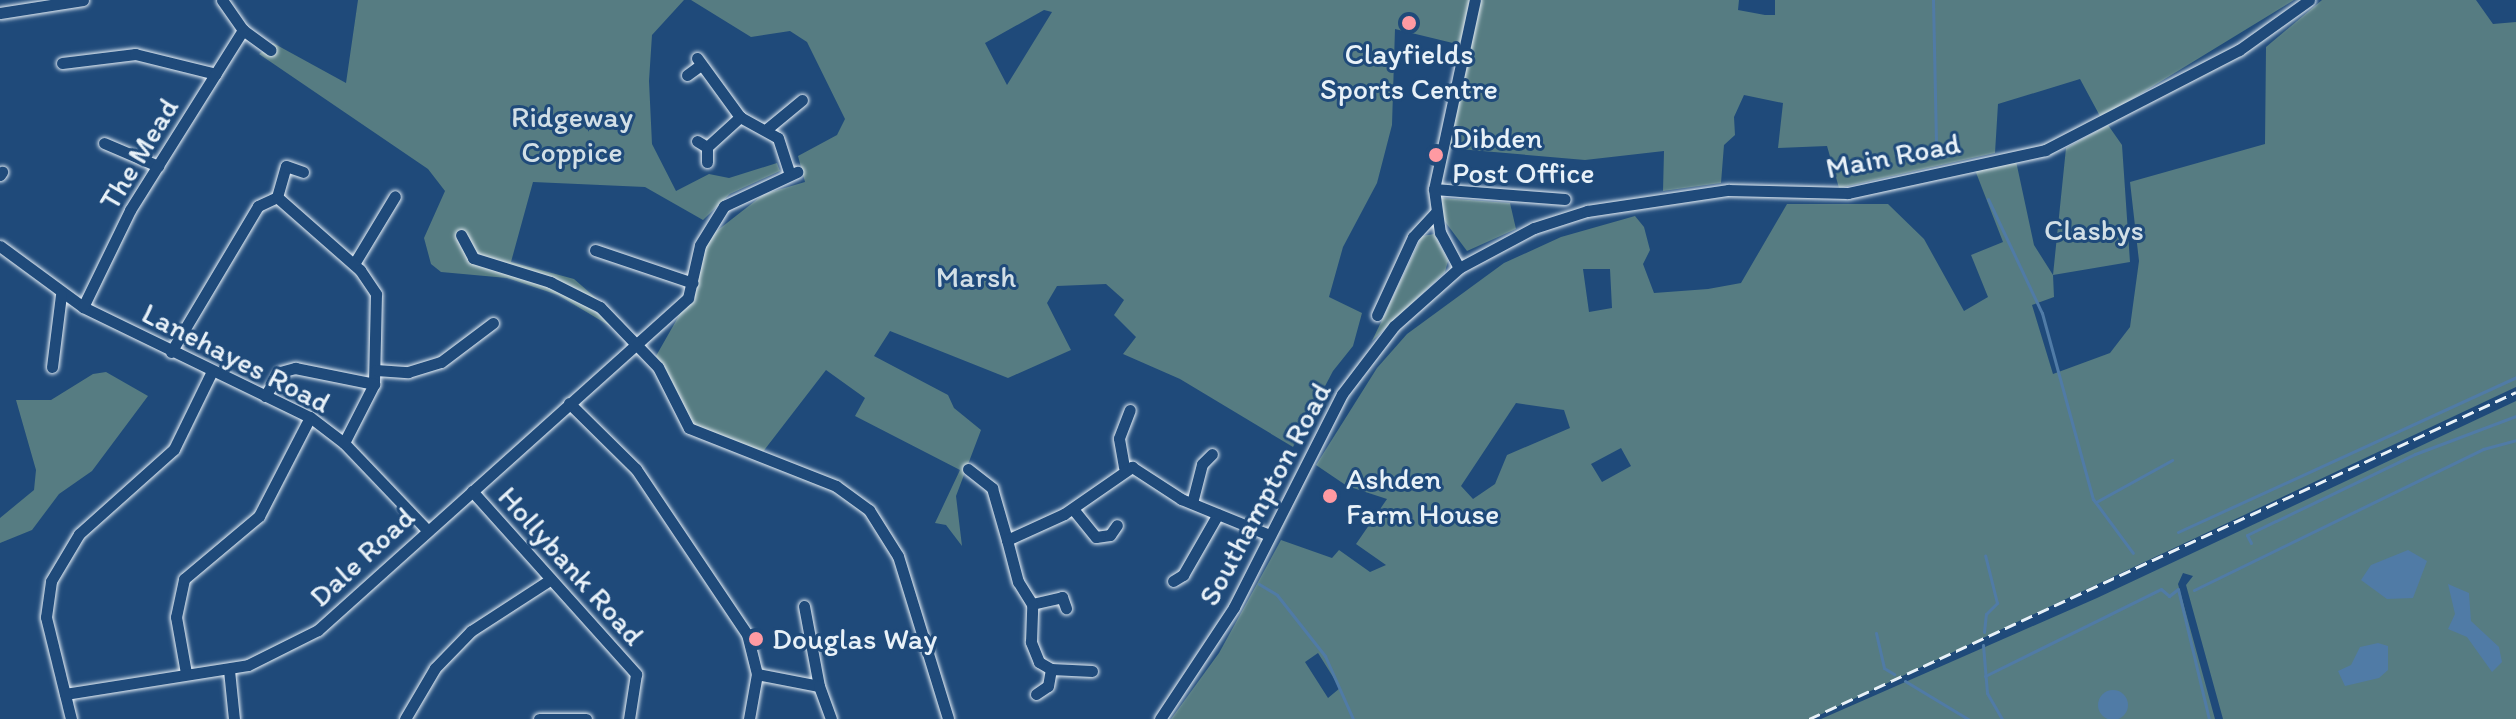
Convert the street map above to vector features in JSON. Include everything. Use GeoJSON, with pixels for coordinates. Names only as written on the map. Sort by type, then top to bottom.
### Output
{"type":"FeatureCollection","features":[{"type":"Feature","properties":{"kind":"street"},"geometry":{"type":"LineString","coordinates":[[0,13],[83,0]]}},
{"type":"Feature","properties":{"kind":"street"},"geometry":{"type":"LineString","coordinates":[[222,0],[243,30],[271,50]]}},
{"type":"Feature","properties":{"kind":"street"},"geometry":{"type":"LineString","coordinates":[[1459,268],[1435,213],[1434,189],[1475,0]]}},
{"type":"Feature","properties":{"kind":"street","name":"Main Road"},"geometry":{"type":"LineString","coordinates":[[1459,268],[1534,228],[1587,211],[1728,190],[1848,193],[2045,150],[2239,50],[2309,0]]}},
{"type":"Feature","properties":{"kind":"street","name":"The Mead"},"geometry":{"type":"LineString","coordinates":[[83,307],[158,166],[243,30]]}},
{"type":"Feature","properties":{"kind":"street"},"geometry":{"type":"LineString","coordinates":[[62,63],[135,54],[216,74]]}},
{"type":"Feature","properties":{"kind":"street"},"geometry":{"type":"LineString","coordinates":[[595,250],[612,248],[693,283],[708,224],[724,206],[793,173],[778,138],[768,128],[740,117],[719,83],[698,62],[687,75]]}},
{"type":"Feature","properties":{"kind":"street"},"geometry":{"type":"LineString","coordinates":[[768,128],[802,100]]}},
{"type":"Feature","properties":{"kind":"street"},"geometry":{"type":"LineString","coordinates":[[707,162],[702,144],[740,117]]}},
{"type":"Feature","properties":{"kind":"street"},"geometry":{"type":"LineString","coordinates":[[104,143],[158,166]]}},
{"type":"Feature","properties":{"kind":"street"},"geometry":{"type":"LineString","coordinates":[[280,199],[286,166],[303,172]]}},
{"type":"Feature","properties":{"kind":"street"},"geometry":{"type":"LineString","coordinates":[[1434,189],[1565,199]]}},
{"type":"Feature","properties":{"kind":"street"},"geometry":{"type":"LineString","coordinates":[[354,264],[395,196]]}},
{"type":"Feature","properties":{"kind":"street"},"geometry":{"type":"LineString","coordinates":[[280,199],[354,264],[376,294],[374,384],[344,443]]}},
{"type":"Feature","properties":{"kind":"street"},"geometry":{"type":"LineString","coordinates":[[171,352],[258,206],[280,199]]}},
{"type":"Feature","properties":{"kind":"street"},"geometry":{"type":"LineString","coordinates":[[1377,315],[1420,225],[1435,213]]}},
{"type":"Feature","properties":{"kind":"street"},"geometry":{"type":"LineString","coordinates":[[461,235],[473,258],[583,295],[664,374],[689,428],[836,486],[878,520],[898,556],[948,719]]}},
{"type":"Feature","properties":{"kind":"street","name":"Lanehayes Road"},"geometry":{"type":"LineString","coordinates":[[0,246],[61,295],[171,352],[310,417],[344,443],[427,530]]}},
{"type":"Feature","properties":{"kind":"street","name":"Southampton Road"},"geometry":{"type":"LineString","coordinates":[[1160,719],[1210,648],[1313,442],[1369,356],[1459,268]]}},
{"type":"Feature","properties":{"kind":"street","name":"Dale Road"},"geometry":{"type":"LineString","coordinates":[[65,694],[186,673],[229,670],[262,661],[318,630],[688,298],[693,283]]}},
{"type":"Feature","properties":{"kind":"street"},"geometry":{"type":"LineString","coordinates":[[52,367],[61,295]]}},
{"type":"Feature","properties":{"kind":"street"},"geometry":{"type":"LineString","coordinates":[[376,370],[408,372],[441,362],[493,323]]}},
{"type":"Feature","properties":{"kind":"street"},"geometry":{"type":"LineString","coordinates":[[265,396],[280,372],[295,368],[374,384]]}},
{"type":"Feature","properties":{"kind":"street"},"geometry":{"type":"LineString","coordinates":[[71,719],[46,617],[57,568],[79,534],[174,449],[212,371]]}},
{"type":"Feature","properties":{"kind":"street"},"geometry":{"type":"LineString","coordinates":[[569,403],[629,461],[665,509],[747,634],[757,674],[749,719]]}},
{"type":"Feature","properties":{"kind":"street"},"geometry":{"type":"LineString","coordinates":[[1124,467],[1119,438],[1130,410]]}},
{"type":"Feature","properties":{"kind":"street"},"geometry":{"type":"LineString","coordinates":[[186,673],[176,617],[184,579],[259,516],[310,417]]}},
{"type":"Feature","properties":{"kind":"street"},"geometry":{"type":"LineString","coordinates":[[1192,503],[1206,451]]}},
{"type":"Feature","properties":{"kind":"street"},"geometry":{"type":"LineString","coordinates":[[1007,540],[1073,509],[1124,467],[1138,468],[1192,503],[1269,535]]}},
{"type":"Feature","properties":{"kind":"street"},"geometry":{"type":"LineString","coordinates":[[968,469],[992,488],[1018,582],[1032,604],[1034,653],[1051,669],[1087,667]]}},
{"type":"Feature","properties":{"kind":"street","name":"Hollybank Road"},"geometry":{"type":"LineString","coordinates":[[472,491],[636,674],[629,719]]}},
{"type":"Feature","properties":{"kind":"street"},"geometry":{"type":"LineString","coordinates":[[1073,509],[1096,537],[1110,535],[1117,525]]}},
{"type":"Feature","properties":{"kind":"street"},"geometry":{"type":"LineString","coordinates":[[1173,581],[1183,575],[1218,514]]}},
{"type":"Feature","properties":{"kind":"street"},"geometry":{"type":"LineString","coordinates":[[405,719],[435,668],[471,631],[551,579]]}},
{"type":"Feature","properties":{"kind":"street"},"geometry":{"type":"LineString","coordinates":[[1032,604],[1062,597],[1066,608]]}},
{"type":"Feature","properties":{"kind":"street"},"geometry":{"type":"LineString","coordinates":[[804,606],[819,686],[833,715]]}},
{"type":"Feature","properties":{"kind":"street"},"geometry":{"type":"LineString","coordinates":[[791,625],[806,623]]}},
{"type":"Feature","properties":{"kind":"street"},"geometry":{"type":"LineString","coordinates":[[1036,694],[1048,686],[1051,669]]}},
{"type":"Feature","properties":{"kind":"street"},"geometry":{"type":"LineString","coordinates":[[229,670],[234,719]]}},
{"type":"Feature","properties":{"kind":"street"},"geometry":{"type":"LineString","coordinates":[[757,674],[819,686]]}},
{"type":"Feature","properties":{"kind":"street"},"geometry":{"type":"LineString","coordinates":[[539,719],[586,719]]}},
{"type":"Feature","properties":{"kind":"green space","name":"Ridgeway Coppice"},"geometry":{"type":"Polygon","coordinates":[[[358,0],[684,0],[652,35],[649,81],[652,144],[676,191],[709,174],[729,178],[777,163],[780,171],[730,194],[703,220],[645,187],[533,182],[511,262],[574,279],[620,319],[610,326],[558,295],[507,278],[441,272],[431,264],[424,238],[445,191],[428,169],[259,54],[273,43],[346,83],[358,0]]]}},
{"type":"Feature","properties":{"kind":"green space","name":"Marsh"},"geometry":{"type":"Polygon","coordinates":[[[691,0],[1472,0],[1461,45],[1395,29],[1392,125],[1377,183],[1343,247],[1329,297],[1362,313],[1353,346],[1333,371],[1293,447],[1180,379],[1123,354],[1136,337],[1114,315],[1124,300],[1106,284],[1057,286],[1047,303],[1071,350],[1008,378],[890,331],[874,356],[948,395],[954,408],[981,430],[956,496],[962,546],[946,525],[935,523],[960,470],[855,416],[865,398],[826,370],[762,453],[689,424],[656,356],[693,291],[709,237],[764,194],[805,182],[798,156],[837,135],[845,119],[807,42],[790,31],[751,37],[691,0]],[[1044,10],[985,43],[1007,85],[1052,12],[1044,10]]]}},
{"type":"Feature","properties":{"kind":"green space"},"geometry":{"type":"Polygon","coordinates":[[[1481,0],[1739,0],[1738,10],[1775,15],[1775,0],[2294,0],[2101,118],[2080,79],[1998,104],[1995,153],[1839,188],[1827,146],[1778,148],[1783,103],[1744,95],[1734,117],[1735,135],[1724,145],[1721,183],[1663,191],[1664,151],[1585,160],[1447,148],[1481,0]]]}},
{"type":"Feature","properties":{"kind":"green space"},"geometry":{"type":"Polygon","coordinates":[[[2322,0],[2476,0],[2493,24],[2516,22],[2516,387],[1811,719],[1171,719],[1219,653],[1281,540],[1332,558],[1339,550],[1370,572],[1386,565],[1356,544],[1387,499],[1347,486],[1316,465],[1377,368],[1407,334],[1504,263],[1561,237],[1635,216],[1644,227],[1650,250],[1643,264],[1654,293],[1708,289],[1741,283],[1787,204],[1888,204],[1924,239],[1964,311],[1988,297],[1971,255],[2003,242],[1975,170],[2016,161],[2034,245],[2053,275],[2054,297],[2032,305],[2053,374],[2110,353],[2130,327],[2139,261],[2130,182],[2265,144],[2266,47],[2322,0]],[[1583,269],[1589,312],[1612,308],[1610,269],[1583,269]],[[1516,403],[1461,486],[1473,499],[1495,484],[1507,455],[1570,428],[1564,410],[1516,403]],[[1621,448],[1591,464],[1602,482],[1631,466],[1621,448]],[[1318,653],[1305,662],[1328,698],[1340,688],[1318,653]]]}},
{"type":"Feature","properties":{"kind":"green space","name":"Clasbys"},"geometry":{"type":"Polygon","coordinates":[[[2108,125],[2122,145],[2130,262],[2053,275],[2066,148],[2108,125]]]}},
{"type":"Feature","properties":{"kind":"green space"},"geometry":{"type":"Polygon","coordinates":[[[1442,198],[1510,203],[1516,229],[1467,251],[1443,219],[1442,198]]]}},
{"type":"Feature","properties":{"kind":"green space"},"geometry":{"type":"Polygon","coordinates":[[[1434,234],[1448,261],[1445,272],[1372,341],[1422,236],[1434,234]]]}},
{"type":"Feature","properties":{"kind":"green space"},"geometry":{"type":"Polygon","coordinates":[[[106,372],[148,396],[92,471],[59,494],[32,530],[0,543],[0,518],[34,490],[36,470],[16,400],[51,400],[93,374],[106,372]]]}},
{"type":"Feature","properties":{"kind":"green space"},"geometry":{"type":"Polygon","coordinates":[[[2516,401],[2516,719],[2223,719],[2186,585],[2193,576],[2183,573],[2178,584],[2215,719],[1821,719],[2097,598],[2516,401]]]}},
{"type":"Feature","properties":{"kind":"water"},"geometry":{"type":"Polygon","coordinates":[[[2408,550],[2427,561],[2413,598],[2387,599],[2361,580],[2371,565],[2408,550]]]}},
{"type":"Feature","properties":{"kind":"water"},"geometry":{"type":"Polygon","coordinates":[[[2448,584],[2469,593],[2471,621],[2499,647],[2502,662],[2492,672],[2467,637],[2448,629],[2455,614],[2448,584]]]}},
{"type":"Feature","properties":{"kind":"water"},"geometry":{"type":"Polygon","coordinates":[[[2378,643],[2388,646],[2388,670],[2379,678],[2345,686],[2338,671],[2351,665],[2360,647],[2378,643]]]}},
{"type":"Feature","properties":{"kind":"water"},"geometry":{"type":"Polygon","coordinates":[[[2113,690],[2124,694],[2128,705],[2124,716],[2113,720],[2102,716],[2098,705],[2102,694],[2113,690]]]}},
{"type":"Feature","properties":{"kind":"waterway"},"geometry":{"type":"LineString","coordinates":[[1933,0],[1936,149],[1947,156]]}},
{"type":"Feature","properties":{"kind":"waterway"},"geometry":{"type":"LineString","coordinates":[[1988,199],[2042,313],[2093,499],[2133,553]]}},
{"type":"Feature","properties":{"kind":"waterway"},"geometry":{"type":"LineString","coordinates":[[2178,532],[2516,377]]}},
{"type":"Feature","properties":{"kind":"waterway"},"geometry":{"type":"LineString","coordinates":[[2251,543],[2247,535],[2415,454],[2516,416]]}},
{"type":"Feature","properties":{"kind":"waterway"},"geometry":{"type":"LineString","coordinates":[[2194,590],[2483,449],[2516,440]]}},
{"type":"Feature","properties":{"kind":"waterway"},"geometry":{"type":"LineString","coordinates":[[2096,502],[2172,460]]}},
{"type":"Feature","properties":{"kind":"waterway"},"geometry":{"type":"LineString","coordinates":[[1984,632],[1986,614],[1997,603],[1985,555]]}},
{"type":"Feature","properties":{"kind":"waterway"},"geometry":{"type":"LineString","coordinates":[[1259,584],[1277,595],[1325,656],[1353,719]]}},
{"type":"Feature","properties":{"kind":"waterway"},"geometry":{"type":"LineString","coordinates":[[1985,676],[2161,589],[2169,596],[2178,589]]}},
{"type":"Feature","properties":{"kind":"waterway"},"geometry":{"type":"LineString","coordinates":[[2178,589],[2209,719]]}},
{"type":"Feature","properties":{"kind":"waterway"},"geometry":{"type":"LineString","coordinates":[[1876,633],[1884,668],[1894,674]]}},
{"type":"Feature","properties":{"kind":"waterway"},"geometry":{"type":"LineString","coordinates":[[1983,645],[1987,693],[2002,719]]}},
{"type":"Feature","properties":{"kind":"waterway"},"geometry":{"type":"LineString","coordinates":[[1905,681],[1968,719]]}},
{"type":"Feature","properties":{"kind":"railway"},"geometry":{"type":"LineString","coordinates":[[1809,719],[2516,392]]}},
{"type":"Feature","properties":{"kind":"place","name":"Clayfields Sports Centre"},"geometry":{"type":"Point","coordinates":[1409,23]}},
{"type":"Feature","properties":{"kind":"place","name":"Dibden Post Office"},"geometry":{"type":"Point","coordinates":[1436,155]}},
{"type":"Feature","properties":{"kind":"place","name":"Ashden Farm House"},"geometry":{"type":"Point","coordinates":[1330,496]}},
{"type":"Feature","properties":{"kind":"place","name":"Douglas Way"},"geometry":{"type":"Point","coordinates":[756,639]}}]}
